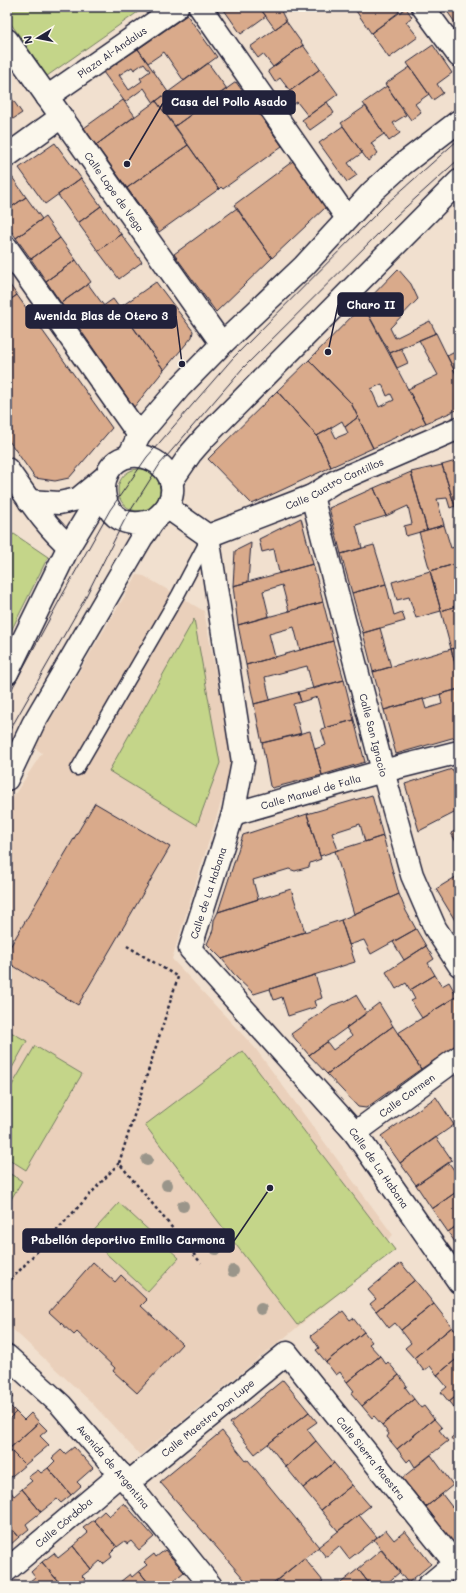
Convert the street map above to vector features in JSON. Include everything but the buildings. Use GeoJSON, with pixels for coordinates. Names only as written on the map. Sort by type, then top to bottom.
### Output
{"type":"FeatureCollection","features":[{"type":"Feature","properties":{"kind":"street","name":"Plaza Al-Andalus"},"geometry":{"type":"LineString","coordinates":[[47,97],[177,7]]}},
{"type":"Feature","properties":{"kind":"street"},"geometry":{"type":"LineString","coordinates":[[200,7],[347,218]]}},
{"type":"Feature","properties":{"kind":"street"},"geometry":{"type":"LineString","coordinates":[[423,7],[459,56]]}},
{"type":"Feature","properties":{"kind":"street","name":"Calle Lope de Vega"},"geometry":{"type":"LineString","coordinates":[[7,40],[222,344]]}},
{"type":"Feature","properties":{"kind":"street"},"geometry":{"type":"LineString","coordinates":[[7,156],[61,117]]}},
{"type":"Feature","properties":{"kind":"street"},"geometry":{"type":"LineString","coordinates":[[129,456],[139,435],[180,387],[222,344],[304,266],[372,192],[403,164],[459,121]]}},
{"type":"Feature","properties":{"kind":"street"},"geometry":{"type":"LineString","coordinates":[[171,482],[191,453],[205,437],[459,181]]}},
{"type":"Feature","properties":{"kind":"street"},"geometry":{"type":"LineString","coordinates":[[7,248],[139,435]]}},
{"type":"Feature","properties":{"kind":"street","name":"Calle Cuatro Cantillos"},"geometry":{"type":"LineString","coordinates":[[208,536],[312,496],[334,482],[459,428]]}},
{"type":"Feature","properties":{"kind":"street"},"geometry":{"type":"LineString","coordinates":[[7,672],[69,546],[105,483],[110,469],[118,461],[129,456],[147,457],[160,464],[167,472],[171,482],[171,496],[161,513],[142,537],[33,724],[7,779]]}},
{"type":"Feature","properties":{"kind":"street"},"geometry":{"type":"LineString","coordinates":[[7,469],[29,501],[60,538],[69,546]]}},
{"type":"Feature","properties":{"kind":"street"},"geometry":{"type":"LineString","coordinates":[[105,483],[106,502],[116,517],[134,524],[145,523],[161,513]]}},
{"type":"Feature","properties":{"kind":"street"},"geometry":{"type":"LineString","coordinates":[[29,501],[59,504],[78,499],[105,483]]}},
{"type":"Feature","properties":{"kind":"street","name":"Calle San Ignacio"},"geometry":{"type":"LineString","coordinates":[[312,496],[383,771],[412,875],[435,928],[459,965]]}},
{"type":"Feature","properties":{"kind":"street"},"geometry":{"type":"LineString","coordinates":[[161,513],[208,536]]}},
{"type":"Feature","properties":{"kind":"street","name":"Calle de La Habana"},"geometry":{"type":"LineString","coordinates":[[208,536],[243,762],[233,814],[190,949],[355,1133],[459,1282]]}},
{"type":"Feature","properties":{"kind":"street","name":"Calle Manuel de Falla"},"geometry":{"type":"LineString","coordinates":[[233,814],[383,771],[459,752]]}},
{"type":"Feature","properties":{"kind":"street","name":"Calle Carmen"},"geometry":{"type":"LineString","coordinates":[[355,1133],[459,1058]]}},
{"type":"Feature","properties":{"kind":"street","name":"Calle Maestra Don Lupe"},"geometry":{"type":"LineString","coordinates":[[125,1478],[287,1353]]}},
{"type":"Feature","properties":{"kind":"street","name":"Calle Sierra Maestra"},"geometry":{"type":"LineString","coordinates":[[287,1353],[457,1562]]}},
{"type":"Feature","properties":{"kind":"street","name":"Avenida de Argentina"},"geometry":{"type":"LineString","coordinates":[[7,1356],[61,1405],[125,1478],[212,1586]]}},
{"type":"Feature","properties":{"kind":"street","name":"Calle Córdoba"},"geometry":{"type":"LineString","coordinates":[[7,1570],[125,1478]]}},
{"type":"Feature","properties":{"kind":"street"},"geometry":{"type":"LineString","coordinates":[[428,1586],[457,1562]]}},
{"type":"Feature","properties":{"kind":"lane"},"geometry":{"type":"LineString","coordinates":[[77,769],[178,596],[208,536]]}},
{"type":"Feature","properties":{"kind":"path"},"geometry":{"type":"LineString","coordinates":[[7,11],[13,7]]}},
{"type":"Feature","properties":{"kind":"path"},"geometry":{"type":"LineString","coordinates":[[7,1284],[118,1163],[178,977],[126,946]]}},
{"type":"Feature","properties":{"kind":"path"},"geometry":{"type":"LineString","coordinates":[[118,1163],[201,1263]]}},
{"type":"Feature","properties":{"kind":"shaded area"},"geometry":{"type":"Polygon","coordinates":[[[137,575],[144,576],[204,611],[233,764],[172,959],[255,1048],[393,1235],[342,1278],[348,1286],[140,1455],[90,1401],[7,1324],[7,806],[42,753],[34,747],[137,575]]]}},
{"type":"Feature","properties":{"kind":"green space"},"geometry":{"type":"Polygon","coordinates":[[[7,7],[145,7],[47,76],[7,18],[7,7]]]}},
{"type":"Feature","properties":{"kind":"green space"},"geometry":{"type":"Polygon","coordinates":[[[135,469],[143,469],[151,472],[157,478],[160,490],[157,502],[151,508],[143,511],[135,511],[127,508],[121,502],[118,494],[118,486],[121,478],[127,472],[135,469]]]}},
{"type":"Feature","properties":{"kind":"green space"},"geometry":{"type":"Polygon","coordinates":[[[14,534],[48,557],[7,639],[7,537],[14,534]]]}},
{"type":"Feature","properties":{"kind":"green space"},"geometry":{"type":"Polygon","coordinates":[[[194,619],[220,763],[197,825],[109,771],[194,619]]]}},
{"type":"Feature","properties":{"kind":"green space"},"geometry":{"type":"Polygon","coordinates":[[[7,1030],[27,1041],[7,1077],[7,1030]]]}},
{"type":"Feature","properties":{"kind":"green space"},"geometry":{"type":"Polygon","coordinates":[[[35,1046],[82,1074],[26,1170],[7,1158],[7,1094],[35,1046]]]}},
{"type":"Feature","properties":{"kind":"green space"},"geometry":{"type":"Polygon","coordinates":[[[243,1051],[395,1250],[297,1325],[145,1125],[243,1051]]]}},
{"type":"Feature","properties":{"kind":"green space"},"geometry":{"type":"Polygon","coordinates":[[[7,1172],[22,1181],[7,1206],[7,1172]]]}},
{"type":"Feature","properties":{"kind":"green space"},"geometry":{"type":"Polygon","coordinates":[[[119,1203],[179,1258],[148,1292],[88,1237],[119,1203]]]}},
{"type":"Feature","properties":{"kind":"tram line"},"geometry":{"type":"LineString","coordinates":[[7,698],[110,510],[147,457],[233,358],[385,205],[459,139]]}},
{"type":"Feature","properties":{"kind":"tram line"},"geometry":{"type":"LineString","coordinates":[[7,735],[83,602],[124,521],[160,464],[242,369],[396,216],[459,159]]}},
{"type":"Feature","properties":{"kind":"place","name":"Casa del Pollo Asado"},"geometry":{"type":"Point","coordinates":[127,164]}},
{"type":"Feature","properties":{"kind":"place","name":"Charo II"},"geometry":{"type":"Point","coordinates":[328,352]}},
{"type":"Feature","properties":{"kind":"place","name":"Avenida Blas de Otero 3"},"geometry":{"type":"Point","coordinates":[182,364]}},
{"type":"Feature","properties":{"kind":"place","name":"Pabellón deportivo Emilio Carmona"},"geometry":{"type":"Point","coordinates":[270,1188]}}]}
